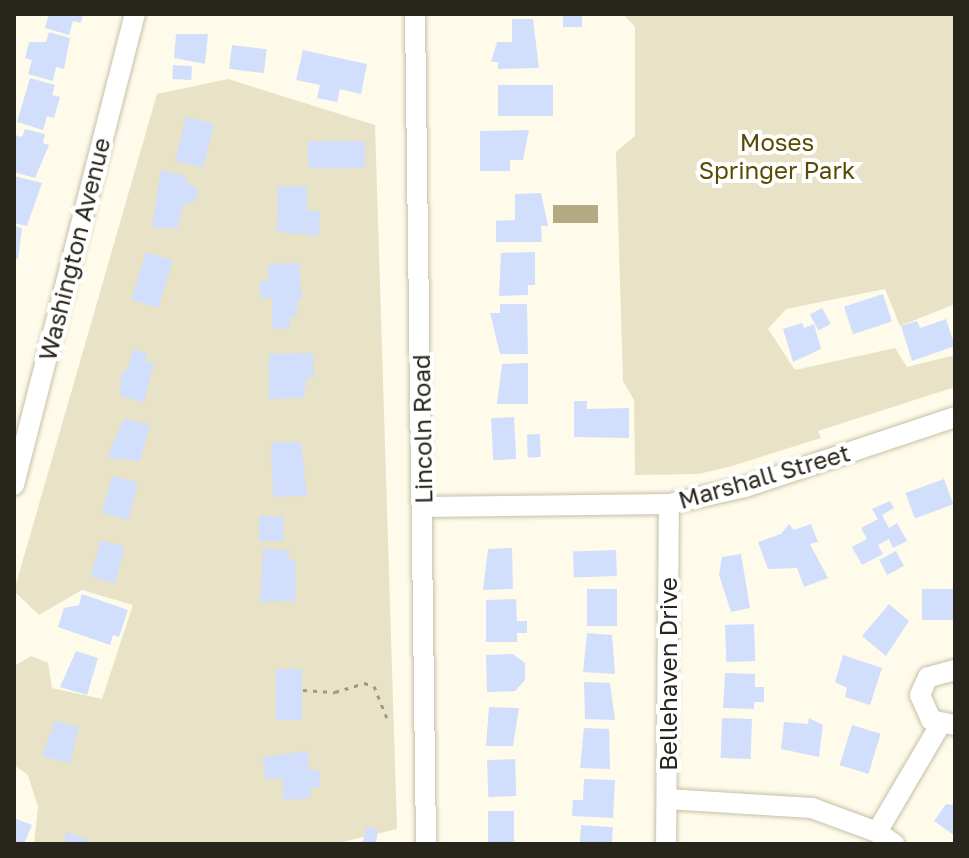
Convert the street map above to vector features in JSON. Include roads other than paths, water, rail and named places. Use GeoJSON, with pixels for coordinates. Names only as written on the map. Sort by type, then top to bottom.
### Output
{"type":"FeatureCollection","features":[{"type":"Feature","properties":{"kind":"street","name":"Washington Avenue"},"geometry":{"type":"LineString","coordinates":[[14,485],[135,14]]}},
{"type":"Feature","properties":{"kind":"street","name":"Lincoln Road"},"geometry":{"type":"LineString","coordinates":[[415,14],[424,507],[426,844]]}},
{"type":"Feature","properties":{"kind":"street","name":"Marshall Street"},"geometry":{"type":"LineString","coordinates":[[424,507],[669,504],[745,487],[955,417]]}},
{"type":"Feature","properties":{"kind":"street","name":"Bellehaven Drive"},"geometry":{"type":"LineString","coordinates":[[666,844],[669,504]]}},
{"type":"Feature","properties":{"kind":"street"},"geometry":{"type":"LineString","coordinates":[[667,799],[812,808],[886,838],[947,725],[921,705],[923,685],[938,671],[955,670]]}},
{"type":"Feature","properties":{"kind":"park label","name":"Moses Springer Park"},"geometry":{"type":"Point","coordinates":[777,156]}}]}
